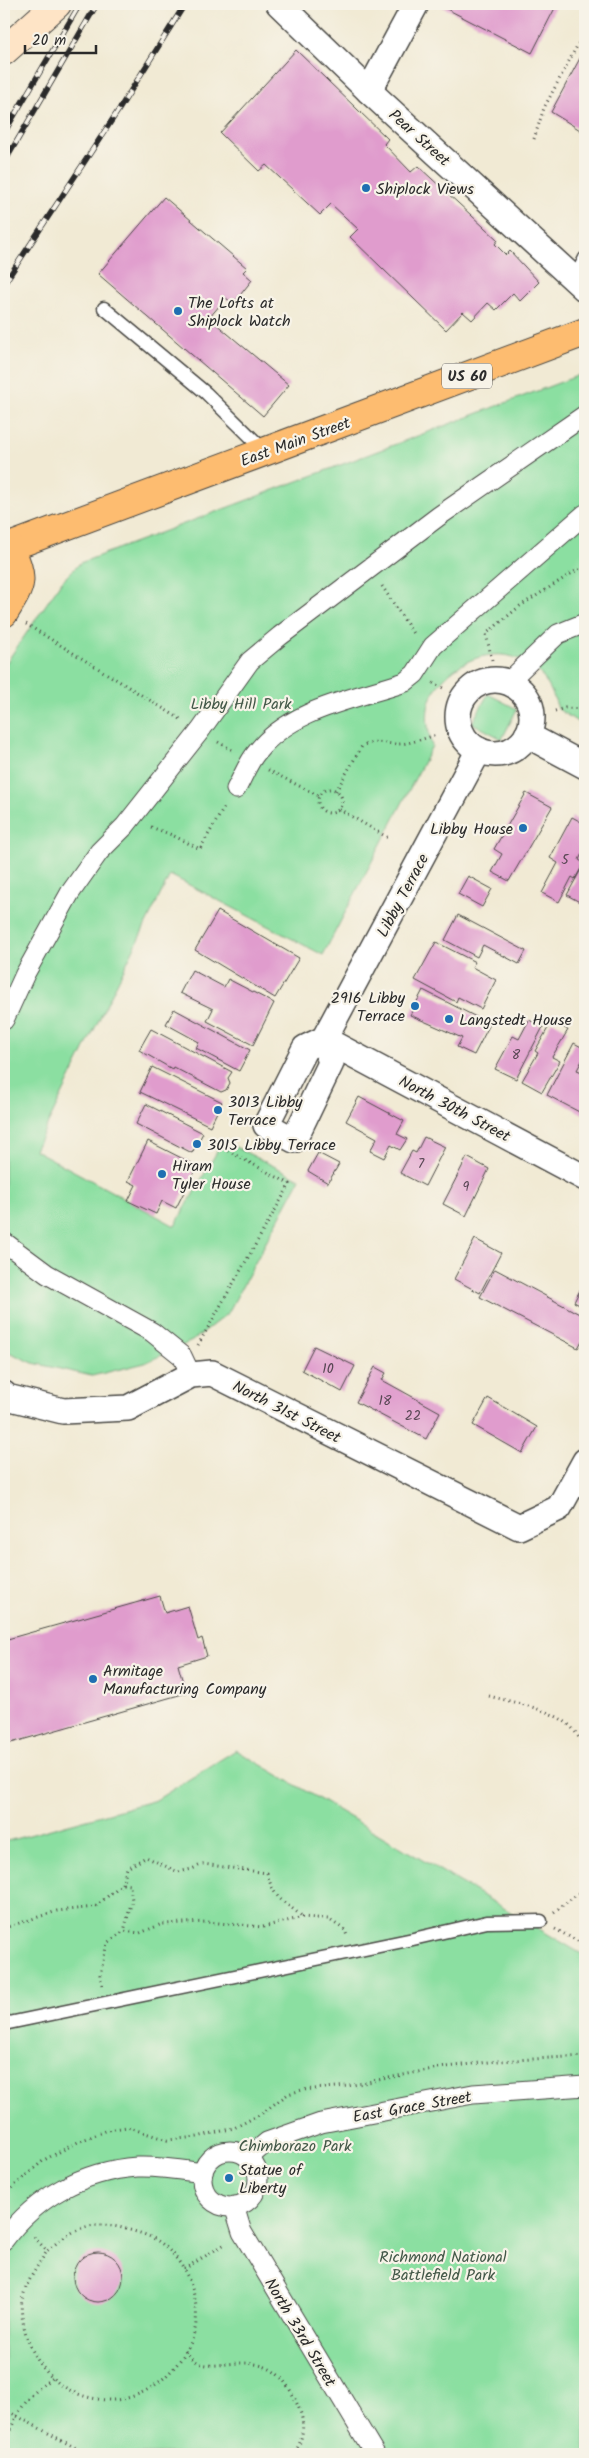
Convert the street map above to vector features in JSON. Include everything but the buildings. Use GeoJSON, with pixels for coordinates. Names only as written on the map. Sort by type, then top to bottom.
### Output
{"type":"FeatureCollection","features":[{"type":"Feature","properties":{"kind":"main road"},"geometry":{"type":"LineString","coordinates":[[4,52],[57,4]]}},
{"type":"Feature","properties":{"kind":"main road","name":"East Main Street"},"geometry":{"type":"LineString","coordinates":[[6,550],[585,332]]}},
{"type":"Feature","properties":{"kind":"main road","name":"US 60"},"geometry":{"type":"LineString","coordinates":[[6,550],[21,574],[12,617]]}},
{"type":"Feature","properties":{"kind":"street","name":"Pear Street"},"geometry":{"type":"LineString","coordinates":[[279,4],[369,90],[582,275]]}},
{"type":"Feature","properties":{"kind":"street"},"geometry":{"type":"LineString","coordinates":[[369,90],[416,4]]}},
{"type":"Feature","properties":{"kind":"street"},"geometry":{"type":"LineString","coordinates":[[4,1020],[25,974],[70,893],[100,852],[126,826],[200,731],[250,661],[280,636],[439,516],[585,414]]}},
{"type":"Feature","properties":{"kind":"street"},"geometry":{"type":"LineString","coordinates":[[236,789],[251,761],[263,744],[283,728],[311,713],[406,682],[415,674],[433,646],[585,514]]}},
{"type":"Feature","properties":{"kind":"street"},"geometry":{"type":"LineString","coordinates":[[508,682],[558,634],[585,623]]}},
{"type":"Feature","properties":{"kind":"street"},"geometry":{"type":"LineString","coordinates":[[496,679],[508,682],[519,688],[528,698],[532,710],[532,723],[527,735],[521,744],[501,754],[490,754],[479,750],[469,743],[461,733],[458,720],[461,702],[472,687],[483,681],[496,679]]}},
{"type":"Feature","properties":{"kind":"street"},"geometry":{"type":"LineString","coordinates":[[527,735],[585,766]]}},
{"type":"Feature","properties":{"kind":"street","name":"Libby Terrace"},"geometry":{"type":"LineString","coordinates":[[324,1039],[479,750]]}},
{"type":"Feature","properties":{"kind":"street","name":"North 30th Street"},"geometry":{"type":"LineString","coordinates":[[324,1039],[585,1178]]}},
{"type":"Feature","properties":{"kind":"street"},"geometry":{"type":"LineString","coordinates":[[4,1242],[47,1274],[152,1332],[186,1365]]}},
{"type":"Feature","properties":{"kind":"street","name":"North 31st Street"},"geometry":{"type":"LineString","coordinates":[[4,1394],[7,1397],[63,1411],[128,1408],[186,1365],[212,1373],[519,1527],[559,1508],[585,1461]]}},
{"type":"Feature","properties":{"kind":"street","name":"East Grace Street"},"geometry":{"type":"LineString","coordinates":[[248,2158],[267,2142],[321,2123],[473,2094],[585,2086]]}},
{"type":"Feature","properties":{"kind":"street"},"geometry":{"type":"LineString","coordinates":[[221,2152],[236,2152],[248,2158],[257,2177],[255,2190],[246,2201],[234,2206],[220,2205],[210,2198],[203,2186],[203,2173],[209,2160],[221,2152]]}},
{"type":"Feature","properties":{"kind":"street"},"geometry":{"type":"LineString","coordinates":[[4,2240],[27,2213],[48,2195],[108,2172],[138,2167],[203,2173]]}},
{"type":"Feature","properties":{"kind":"street","name":"North 33rd Street"},"geometry":{"type":"LineString","coordinates":[[234,2206],[242,2232],[375,2454]]}},
{"type":"Feature","properties":{"kind":"lane"},"geometry":{"type":"LineString","coordinates":[[104,308],[206,393],[266,452]]}},
{"type":"Feature","properties":{"kind":"lane"},"geometry":{"type":"LineString","coordinates":[[4,2024],[487,1922],[541,1921]]}},
{"type":"Feature","properties":{"kind":"path"},"geometry":{"type":"LineString","coordinates":[[534,139],[544,108],[585,30]]}},
{"type":"Feature","properties":{"kind":"path"},"geometry":{"type":"LineString","coordinates":[[492,660],[486,634],[520,606],[585,565]]}},
{"type":"Feature","properties":{"kind":"path"},"geometry":{"type":"LineString","coordinates":[[370,569],[429,654]]}},
{"type":"Feature","properties":{"kind":"path"},"geometry":{"type":"LineString","coordinates":[[12,617],[251,761],[318,796]]}},
{"type":"Feature","properties":{"kind":"path"},"geometry":{"type":"LineString","coordinates":[[555,710],[565,708],[585,709]]}},
{"type":"Feature","properties":{"kind":"path"},"geometry":{"type":"LineString","coordinates":[[336,791],[362,746],[379,741],[398,744],[437,735]]}},
{"type":"Feature","properties":{"kind":"path"},"geometry":{"type":"LineString","coordinates":[[126,826],[151,828],[172,835],[200,849],[236,789]]}},
{"type":"Feature","properties":{"kind":"path"},"geometry":{"type":"LineString","coordinates":[[328,789],[336,791],[341,797],[339,809],[333,813],[325,813],[318,804],[318,796],[328,789]]}},
{"type":"Feature","properties":{"kind":"path"},"geometry":{"type":"LineString","coordinates":[[339,809],[390,839]]}},
{"type":"Feature","properties":{"kind":"path"},"geometry":{"type":"LineString","coordinates":[[186,1365],[201,1344],[290,1184],[228,1151]]}},
{"type":"Feature","properties":{"kind":"path"},"geometry":{"type":"LineString","coordinates":[[489,1696],[529,1706],[557,1718],[570,1725],[585,1747]]}},
{"type":"Feature","properties":{"kind":"path"},"geometry":{"type":"LineString","coordinates":[[4,1928],[57,1911],[95,1907],[122,1884],[127,1868],[146,1857],[178,1872],[203,1864],[267,1874],[270,1885],[283,1904],[303,1918]]}},
{"type":"Feature","properties":{"kind":"path"},"geometry":{"type":"LineString","coordinates":[[105,2003],[100,1975],[107,1943],[124,1931],[132,1900],[130,1885],[122,1884]]}},
{"type":"Feature","properties":{"kind":"path"},"geometry":{"type":"LineString","coordinates":[[541,1921],[585,1888]]}},
{"type":"Feature","properties":{"kind":"path"},"geometry":{"type":"LineString","coordinates":[[124,1931],[140,1933],[162,1924],[208,1922],[263,1927],[303,1918],[328,1919],[345,1930],[351,1952]]}},
{"type":"Feature","properties":{"kind":"path"},"geometry":{"type":"LineString","coordinates":[[558,1930],[585,1945]]}},
{"type":"Feature","properties":{"kind":"path"},"geometry":{"type":"LineString","coordinates":[[4,2195],[44,2160],[78,2142],[108,2130],[127,2127],[167,2140],[197,2137],[234,2128],[262,2114],[288,2094],[302,2090],[348,2086],[438,2068],[508,2060],[585,2056]]}},
{"type":"Feature","properties":{"kind":"path"},"geometry":{"type":"LineString","coordinates":[[113,2225],[141,2233],[158,2241],[184,2269],[192,2287],[196,2312],[192,2341],[179,2363],[160,2383],[133,2396],[110,2400],[85,2396],[52,2378],[41,2368],[29,2347],[23,2323],[22,2303],[29,2278],[47,2251],[60,2240],[83,2227],[113,2225]]}},
{"type":"Feature","properties":{"kind":"path"},"geometry":{"type":"LineString","coordinates":[[29,2232],[47,2251]]}},
{"type":"Feature","properties":{"kind":"path"},"geometry":{"type":"LineString","coordinates":[[184,2269],[221,2247]]}},
{"type":"Feature","properties":{"kind":"path"},"geometry":{"type":"LineString","coordinates":[[185,2351],[197,2362],[208,2365],[243,2362],[263,2365],[291,2387],[303,2418],[303,2434],[294,2454]]}},
{"type":"Feature","properties":{"kind":"path"},"geometry":{"type":"LineString","coordinates":[[7,2454],[7,2443],[15,2417],[30,2397],[52,2378]]}},
{"type":"Feature","properties":{"kind":"path"},"geometry":{"type":"LineString","coordinates":[[4,2409],[15,2417],[87,2454]]}},
{"type":"Feature","properties":{"kind":"green space","name":"Libby Hill Park"},"geometry":{"type":"Polygon","coordinates":[[[585,373],[585,727],[558,709],[549,686],[539,673],[534,667],[519,659],[506,655],[480,657],[455,669],[436,688],[428,706],[429,735],[432,746],[323,955],[170,875],[35,1150],[175,1226],[223,1141],[300,1179],[228,1313],[192,1341],[145,1363],[92,1376],[33,1363],[4,1350],[4,666],[62,581],[80,563],[585,373]]]}},
{"type":"Feature","properties":{"kind":"green space"},"geometry":{"type":"Polygon","coordinates":[[[488,694],[517,709],[502,739],[472,723],[488,694]]]}},
{"type":"Feature","properties":{"kind":"green space","name":"Chimborazo Park"},"geometry":{"type":"Polygon","coordinates":[[[236,1750],[585,1956],[585,2454],[4,2454],[4,1842],[156,1800],[236,1750]]]}},
{"type":"Feature","properties":{"kind":"railway"},"geometry":{"type":"LineString","coordinates":[[4,133],[80,4]]}},
{"type":"Feature","properties":{"kind":"railway"},"geometry":{"type":"LineString","coordinates":[[4,163],[97,4]]}},
{"type":"Feature","properties":{"kind":"railway"},"geometry":{"type":"LineString","coordinates":[[4,284],[118,111],[185,4]]}},
{"type":"Feature","properties":{"kind":"place","name":"Shiplock Views"},"geometry":{"type":"Point","coordinates":[366,188]}},
{"type":"Feature","properties":{"kind":"place","name":"The Lofts at Shiplock Watch"},"geometry":{"type":"Point","coordinates":[178,311]}},
{"type":"Feature","properties":{"kind":"place","name":"Libby House"},"geometry":{"type":"Point","coordinates":[523,828]}},
{"type":"Feature","properties":{"kind":"place","name":"2916 Libby Terrace"},"geometry":{"type":"Point","coordinates":[415,1006]}},
{"type":"Feature","properties":{"kind":"place","name":"Langstedt House"},"geometry":{"type":"Point","coordinates":[449,1019]}},
{"type":"Feature","properties":{"kind":"place","name":"3013 Libby Terrace"},"geometry":{"type":"Point","coordinates":[218,1110]}},
{"type":"Feature","properties":{"kind":"place","name":"3015 Libby Terrace"},"geometry":{"type":"Point","coordinates":[197,1144]}},
{"type":"Feature","properties":{"kind":"place","name":"Hiram Tyler House"},"geometry":{"type":"Point","coordinates":[162,1174]}},
{"type":"Feature","properties":{"kind":"place","name":"Armitage Manufacturing Company"},"geometry":{"type":"Point","coordinates":[93,1679]}},
{"type":"Feature","properties":{"kind":"place","name":"Statue of Liberty"},"geometry":{"type":"Point","coordinates":[229,2178]}},
{"type":"Feature","properties":{"kind":"park label","name":"Richmond National Battlefield Park"},"geometry":{"type":"Point","coordinates":[443,2265]}}]}
